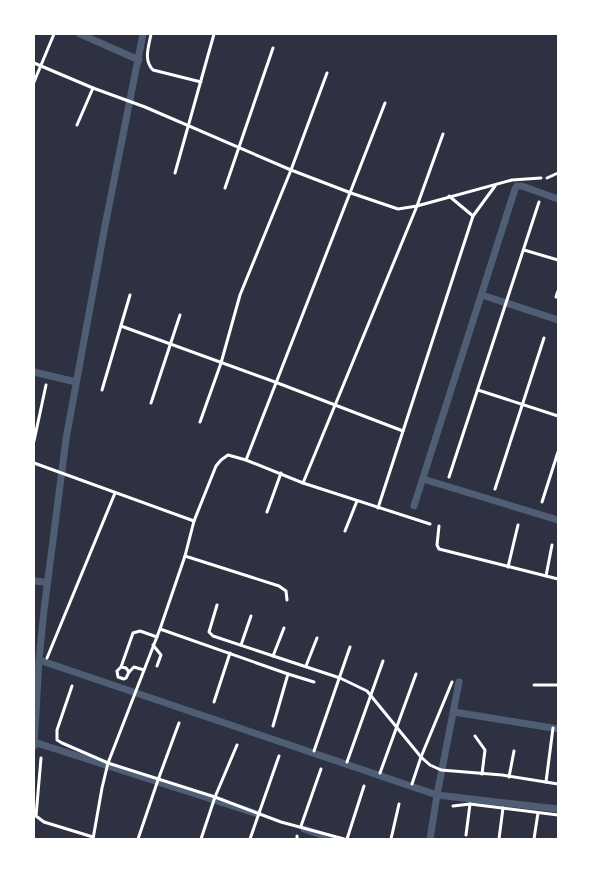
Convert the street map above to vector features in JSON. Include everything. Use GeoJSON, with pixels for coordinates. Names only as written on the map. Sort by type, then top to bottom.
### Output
{"type":"FeatureCollection","features":[{"type":"Feature","properties":{"kind":"street"},"geometry":{"type":"LineString","coordinates":[[34,82],[54,34]]}},
{"type":"Feature","properties":{"kind":"street"},"geometry":{"type":"LineString","coordinates":[[151,34],[146,60],[148,66],[153,70],[201,82]]}},
{"type":"Feature","properties":{"kind":"street"},"geometry":{"type":"LineString","coordinates":[[175,173],[214,34]]}},
{"type":"Feature","properties":{"kind":"street"},"geometry":{"type":"LineString","coordinates":[[225,188],[273,48]]}},
{"type":"Feature","properties":{"kind":"street"},"geometry":{"type":"LineString","coordinates":[[34,63],[291,170],[398,209],[417,206],[512,180],[541,178]]}},
{"type":"Feature","properties":{"kind":"street"},"geometry":{"type":"LineString","coordinates":[[200,422],[240,295],[291,170],[327,73]]}},
{"type":"Feature","properties":{"kind":"street"},"geometry":{"type":"LineString","coordinates":[[77,125],[93,88]]}},
{"type":"Feature","properties":{"kind":"street"},"geometry":{"type":"LineString","coordinates":[[246,460],[385,103]]}},
{"type":"Feature","properties":{"kind":"street"},"geometry":{"type":"LineString","coordinates":[[303,482],[417,206],[443,134]]}},
{"type":"Feature","properties":{"kind":"street"},"geometry":{"type":"LineString","coordinates":[[547,178],[558,173]]}},
{"type":"Feature","properties":{"kind":"street"},"geometry":{"type":"LineString","coordinates":[[378,508],[473,216],[495,185]]}},
{"type":"Feature","properties":{"kind":"street"},"geometry":{"type":"LineString","coordinates":[[449,196],[473,216]]}},
{"type":"Feature","properties":{"kind":"street"},"geometry":{"type":"LineString","coordinates":[[449,477],[539,202]]}},
{"type":"Feature","properties":{"kind":"street"},"geometry":{"type":"LineString","coordinates":[[524,250],[558,260]]}},
{"type":"Feature","properties":{"kind":"street"},"geometry":{"type":"LineString","coordinates":[[556,297],[558,292]]}},
{"type":"Feature","properties":{"kind":"street"},"geometry":{"type":"LineString","coordinates":[[102,390],[130,295]]}},
{"type":"Feature","properties":{"kind":"street"},"geometry":{"type":"LineString","coordinates":[[151,403],[180,315]]}},
{"type":"Feature","properties":{"kind":"street"},"geometry":{"type":"LineString","coordinates":[[121,326],[170,342],[220,363],[276,382],[403,431]]}},
{"type":"Feature","properties":{"kind":"street"},"geometry":{"type":"LineString","coordinates":[[495,489],[544,338]]}},
{"type":"Feature","properties":{"kind":"street"},"geometry":{"type":"LineString","coordinates":[[34,441],[46,385]]}},
{"type":"Feature","properties":{"kind":"street"},"geometry":{"type":"LineString","coordinates":[[478,390],[558,416]]}},
{"type":"Feature","properties":{"kind":"street"},"geometry":{"type":"LineString","coordinates":[[542,502],[558,452]]}},
{"type":"Feature","properties":{"kind":"street"},"geometry":{"type":"LineString","coordinates":[[42,758],[36,810],[39,820],[93,838],[108,762],[160,629],[185,556],[194,521],[220,460],[228,456],[246,460],[357,501],[430,524]]}},
{"type":"Feature","properties":{"kind":"street"},"geometry":{"type":"LineString","coordinates":[[34,463],[194,521]]}},
{"type":"Feature","properties":{"kind":"street"},"geometry":{"type":"LineString","coordinates":[[267,512],[281,474]]}},
{"type":"Feature","properties":{"kind":"street"},"geometry":{"type":"LineString","coordinates":[[47,658],[115,493]]}},
{"type":"Feature","properties":{"kind":"street"},"geometry":{"type":"LineString","coordinates":[[345,531],[357,501]]}},
{"type":"Feature","properties":{"kind":"street"},"geometry":{"type":"LineString","coordinates":[[508,567],[518,525]]}},
{"type":"Feature","properties":{"kind":"street"},"geometry":{"type":"LineString","coordinates":[[439,526],[437,545],[439,549],[558,579]]}},
{"type":"Feature","properties":{"kind":"street"},"geometry":{"type":"LineString","coordinates":[[546,576],[552,545]]}},
{"type":"Feature","properties":{"kind":"street"},"geometry":{"type":"LineString","coordinates":[[185,556],[279,586],[286,591],[287,600]]}},
{"type":"Feature","properties":{"kind":"street"},"geometry":{"type":"LineString","coordinates":[[217,605],[209,632],[219,638],[340,678],[366,691],[421,757],[430,765],[440,770],[509,776],[558,784]]}},
{"type":"Feature","properties":{"kind":"street"},"geometry":{"type":"LineString","coordinates":[[241,645],[251,616]]}},
{"type":"Feature","properties":{"kind":"street"},"geometry":{"type":"LineString","coordinates":[[273,656],[284,628]]}},
{"type":"Feature","properties":{"kind":"street"},"geometry":{"type":"LineString","coordinates":[[160,629],[314,682]]}},
{"type":"Feature","properties":{"kind":"street"},"geometry":{"type":"LineString","coordinates":[[144,670],[134,667],[128,672],[126,678],[120,679],[117,671],[121,667],[133,633],[140,632],[157,637]]}},
{"type":"Feature","properties":{"kind":"street"},"geometry":{"type":"LineString","coordinates":[[306,666],[317,638]]}},
{"type":"Feature","properties":{"kind":"street"},"geometry":{"type":"LineString","coordinates":[[153,645],[161,655],[157,666]]}},
{"type":"Feature","properties":{"kind":"street"},"geometry":{"type":"LineString","coordinates":[[314,752],[350,647]]}},
{"type":"Feature","properties":{"kind":"street"},"geometry":{"type":"LineString","coordinates":[[214,702],[230,653]]}},
{"type":"Feature","properties":{"kind":"street"},"geometry":{"type":"LineString","coordinates":[[347,762],[383,661]]}},
{"type":"Feature","properties":{"kind":"street"},"geometry":{"type":"LineString","coordinates":[[121,667],[126,668],[128,672]]}},
{"type":"Feature","properties":{"kind":"street"},"geometry":{"type":"LineString","coordinates":[[273,726],[288,674]]}},
{"type":"Feature","properties":{"kind":"street"},"geometry":{"type":"LineString","coordinates":[[380,773],[416,674]]}},
{"type":"Feature","properties":{"kind":"street"},"geometry":{"type":"LineString","coordinates":[[412,784],[452,682]]}},
{"type":"Feature","properties":{"kind":"street"},"geometry":{"type":"LineString","coordinates":[[534,685],[558,685]]}},
{"type":"Feature","properties":{"kind":"street"},"geometry":{"type":"LineString","coordinates":[[72,686],[56,730],[57,740],[108,762],[158,780],[281,822],[346,839],[364,786]]}},
{"type":"Feature","properties":{"kind":"street"},"geometry":{"type":"LineString","coordinates":[[138,839],[179,724]]}},
{"type":"Feature","properties":{"kind":"street"},"geometry":{"type":"LineString","coordinates":[[546,782],[554,728]]}},
{"type":"Feature","properties":{"kind":"street"},"geometry":{"type":"LineString","coordinates":[[475,736],[485,750],[482,774]]}},
{"type":"Feature","properties":{"kind":"street"},"geometry":{"type":"LineString","coordinates":[[201,839],[237,744]]}},
{"type":"Feature","properties":{"kind":"street"},"geometry":{"type":"LineString","coordinates":[[509,776],[514,752]]}},
{"type":"Feature","properties":{"kind":"street"},"geometry":{"type":"LineString","coordinates":[[250,839],[279,756]]}},
{"type":"Feature","properties":{"kind":"street"},"geometry":{"type":"LineString","coordinates":[[301,826],[321,769]]}},
{"type":"Feature","properties":{"kind":"street"},"geometry":{"type":"LineString","coordinates":[[391,839],[399,804]]}},
{"type":"Feature","properties":{"kind":"street"},"geometry":{"type":"LineString","coordinates":[[466,835],[470,804]]}},
{"type":"Feature","properties":{"kind":"street"},"geometry":{"type":"LineString","coordinates":[[453,806],[470,804],[558,815]]}},
{"type":"Feature","properties":{"kind":"street"},"geometry":{"type":"LineString","coordinates":[[499,839],[503,808]]}},
{"type":"Feature","properties":{"kind":"street"},"geometry":{"type":"LineString","coordinates":[[534,839],[538,813]]}},
{"type":"Feature","properties":{"kind":"waterway"},"geometry":{"type":"LineString","coordinates":[[80,34],[139,60]]}},
{"type":"Feature","properties":{"kind":"waterway"},"geometry":{"type":"LineString","coordinates":[[34,746],[44,610],[66,439],[143,34]]}},
{"type":"Feature","properties":{"kind":"waterway"},"geometry":{"type":"LineString","coordinates":[[414,506],[515,189],[517,186],[522,186],[558,199]]}},
{"type":"Feature","properties":{"kind":"waterway"},"geometry":{"type":"LineString","coordinates":[[482,295],[558,320]]}},
{"type":"Feature","properties":{"kind":"waterway"},"geometry":{"type":"LineString","coordinates":[[34,372],[76,382]]}},
{"type":"Feature","properties":{"kind":"waterway"},"geometry":{"type":"LineString","coordinates":[[423,479],[558,520]]}},
{"type":"Feature","properties":{"kind":"waterway"},"geometry":{"type":"LineString","coordinates":[[34,581],[44,582]]}},
{"type":"Feature","properties":{"kind":"waterway"},"geometry":{"type":"LineString","coordinates":[[39,660],[437,795],[558,809]]}},
{"type":"Feature","properties":{"kind":"waterway"},"geometry":{"type":"LineString","coordinates":[[430,839],[459,682]]}},
{"type":"Feature","properties":{"kind":"waterway"},"geometry":{"type":"LineString","coordinates":[[454,712],[558,729]]}},
{"type":"Feature","properties":{"kind":"waterway"},"geometry":{"type":"LineString","coordinates":[[34,742],[258,814]]}},
{"type":"Feature","properties":{"kind":"waterway"},"geometry":{"type":"LineString","coordinates":[[304,829],[334,839]]}}]}
